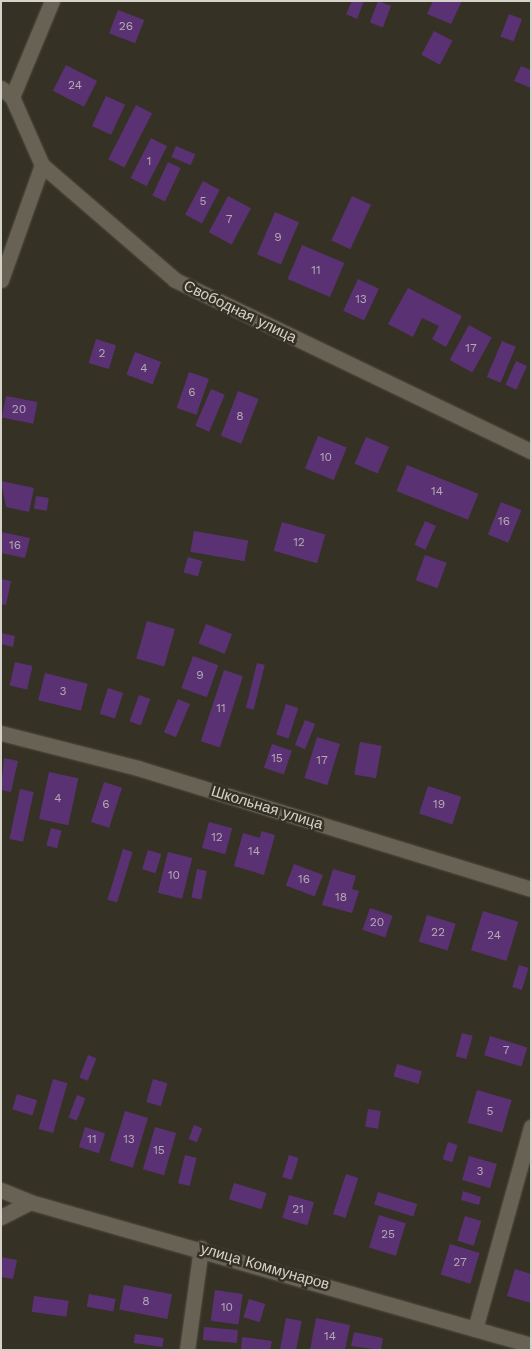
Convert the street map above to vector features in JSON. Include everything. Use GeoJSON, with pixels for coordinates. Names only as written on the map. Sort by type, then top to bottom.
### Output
{"type":"FeatureCollection","features":[{"type":"Feature","properties":{"kind":"street"},"geometry":{"type":"LineString","coordinates":[[7,93],[52,1]]}},
{"type":"Feature","properties":{"kind":"street","name":"Свободная улица"},"geometry":{"type":"LineString","coordinates":[[7,93],[42,165],[175,280],[531,451]]}},
{"type":"Feature","properties":{"kind":"street"},"geometry":{"type":"LineString","coordinates":[[1,280],[42,165]]}},
{"type":"Feature","properties":{"kind":"street","name":"Школьная улица"},"geometry":{"type":"LineString","coordinates":[[1,733],[138,768],[531,889]]}},
{"type":"Feature","properties":{"kind":"street"},"geometry":{"type":"LineString","coordinates":[[476,1329],[531,1127]]}},
{"type":"Feature","properties":{"kind":"street","name":"улица Коммунаров"},"geometry":{"type":"LineString","coordinates":[[1,1190],[30,1202],[201,1248],[531,1345]]}},
{"type":"Feature","properties":{"kind":"street"},"geometry":{"type":"LineString","coordinates":[[1,1217],[30,1202]]}},
{"type":"Feature","properties":{"kind":"street"},"geometry":{"type":"LineString","coordinates":[[187,1350],[201,1248]]}},
{"type":"Feature","properties":{"kind":"building"},"geometry":{"type":"Polygon","coordinates":[[[352,1],[364,1],[357,19],[346,14],[352,1]]]}},
{"type":"Feature","properties":{"kind":"building"},"geometry":{"type":"Polygon","coordinates":[[[378,1],[391,6],[383,27],[370,22],[378,1]]]}},
{"type":"Feature","properties":{"kind":"building"},"geometry":{"type":"Polygon","coordinates":[[[433,1],[462,1],[451,24],[427,14],[433,1]]]}},
{"type":"Feature","properties":{"kind":"building"},"geometry":{"type":"Polygon","coordinates":[[[118,10],[144,20],[135,43],[109,33],[118,10]]]}},
{"type":"Feature","properties":{"kind":"building"},"geometry":{"type":"Polygon","coordinates":[[[509,14],[522,19],[513,41],[500,36],[509,14]]]}},
{"type":"Feature","properties":{"kind":"building"},"geometry":{"type":"Polygon","coordinates":[[[434,31],[453,41],[440,65],[421,55],[434,31]]]}},
{"type":"Feature","properties":{"kind":"building"},"geometry":{"type":"Polygon","coordinates":[[[66,65],[97,81],[84,107],[53,91],[66,65]]]}},
{"type":"Feature","properties":{"kind":"building"},"geometry":{"type":"Polygon","coordinates":[[[521,66],[531,70],[531,88],[514,81],[521,66]]]}},
{"type":"Feature","properties":{"kind":"building"},"geometry":{"type":"Polygon","coordinates":[[[106,96],[125,105],[111,135],[92,126],[106,96]]]}},
{"type":"Feature","properties":{"kind":"building"},"geometry":{"type":"Polygon","coordinates":[[[136,105],[152,113],[124,168],[108,159],[136,105]]]}},
{"type":"Feature","properties":{"kind":"building"},"geometry":{"type":"Polygon","coordinates":[[[151,138],[167,146],[147,186],[131,178],[151,138]]]}},
{"type":"Feature","properties":{"kind":"building"},"geometry":{"type":"Polygon","coordinates":[[[176,146],[195,154],[191,165],[171,157],[176,146]]]}},
{"type":"Feature","properties":{"kind":"building"},"geometry":{"type":"Polygon","coordinates":[[[168,162],[181,168],[165,201],[152,196],[168,162]]]}},
{"type":"Feature","properties":{"kind":"building"},"geometry":{"type":"Polygon","coordinates":[[[203,181],[220,190],[202,223],[185,215],[203,181]]]}},
{"type":"Feature","properties":{"kind":"building"},"geometry":{"type":"Polygon","coordinates":[[[228,196],[251,208],[232,244],[209,232],[228,196]]]}},
{"type":"Feature","properties":{"kind":"building"},"geometry":{"type":"Polygon","coordinates":[[[352,196],[371,205],[350,249],[331,240],[352,196]]]}},
{"type":"Feature","properties":{"kind":"building"},"geometry":{"type":"Polygon","coordinates":[[[275,212],[299,222],[281,265],[257,254],[275,212]]]}},
{"type":"Feature","properties":{"kind":"building"},"geometry":{"type":"Polygon","coordinates":[[[302,245],[344,263],[330,297],[288,279],[302,245]]]}},
{"type":"Feature","properties":{"kind":"building"},"geometry":{"type":"Polygon","coordinates":[[[358,279],[379,289],[364,320],[343,311],[358,279]]]}},
{"type":"Feature","properties":{"kind":"building"},"geometry":{"type":"Polygon","coordinates":[[[408,288],[462,316],[446,347],[432,339],[439,326],[422,318],[413,337],[388,324],[408,288]]]}},
{"type":"Feature","properties":{"kind":"building"},"geometry":{"type":"Polygon","coordinates":[[[469,325],[492,338],[472,373],[450,360],[469,325]]]}},
{"type":"Feature","properties":{"kind":"building"},"geometry":{"type":"Polygon","coordinates":[[[96,339],[116,345],[109,369],[89,363],[96,339]]]}},
{"type":"Feature","properties":{"kind":"building"},"geometry":{"type":"Polygon","coordinates":[[[502,341],[516,347],[501,383],[487,377],[502,341]]]}},
{"type":"Feature","properties":{"kind":"building"},"geometry":{"type":"Polygon","coordinates":[[[135,352],[161,362],[153,384],[126,374],[135,352]]]}},
{"type":"Feature","properties":{"kind":"building"},"geometry":{"type":"Polygon","coordinates":[[[516,361],[527,366],[516,390],[505,385],[516,361]]]}},
{"type":"Feature","properties":{"kind":"building"},"geometry":{"type":"Polygon","coordinates":[[[189,372],[209,379],[196,415],[177,408],[189,372]]]}},
{"type":"Feature","properties":{"kind":"building"},"geometry":{"type":"Polygon","coordinates":[[[211,389],[225,395],[209,432],[195,426],[211,389]]]}},
{"type":"Feature","properties":{"kind":"building"},"geometry":{"type":"Polygon","coordinates":[[[238,391],[259,399],[241,444],[221,436],[238,391]]]}},
{"type":"Feature","properties":{"kind":"building"},"geometry":{"type":"Polygon","coordinates":[[[6,396],[37,402],[33,424],[2,418],[6,396]]]}},
{"type":"Feature","properties":{"kind":"building"},"geometry":{"type":"Polygon","coordinates":[[[318,436],[347,448],[334,480],[305,468],[318,436]]]}},
{"type":"Feature","properties":{"kind":"building"},"geometry":{"type":"Polygon","coordinates":[[[366,437],[389,447],[378,473],[355,464],[366,437]]]}},
{"type":"Feature","properties":{"kind":"building"},"geometry":{"type":"Polygon","coordinates":[[[407,465],[478,494],[468,520],[397,491],[407,465]]]}},
{"type":"Feature","properties":{"kind":"building"},"geometry":{"type":"Polygon","coordinates":[[[1,481],[34,488],[29,512],[6,507],[1,481]]]}},
{"type":"Feature","properties":{"kind":"building"},"geometry":{"type":"Polygon","coordinates":[[[36,496],[49,498],[47,511],[34,509],[36,496]]]}},
{"type":"Feature","properties":{"kind":"building"},"geometry":{"type":"Polygon","coordinates":[[[501,502],[521,510],[508,543],[488,534],[501,502]]]}},
{"type":"Feature","properties":{"kind":"building"},"geometry":{"type":"Polygon","coordinates":[[[425,521],[436,526],[425,550],[414,545],[425,521]]]}},
{"type":"Feature","properties":{"kind":"building"},"geometry":{"type":"Polygon","coordinates":[[[282,522],[325,534],[317,563],[274,551],[282,522]]]}},
{"type":"Feature","properties":{"kind":"building"},"geometry":{"type":"Polygon","coordinates":[[[194,531],[248,541],[245,561],[190,552],[194,531]]]}},
{"type":"Feature","properties":{"kind":"building"},"geometry":{"type":"Polygon","coordinates":[[[1,532],[30,538],[25,558],[1,553],[1,532]]]}},
{"type":"Feature","properties":{"kind":"building"},"geometry":{"type":"Polygon","coordinates":[[[425,555],[447,563],[437,588],[416,580],[425,555]]]}},
{"type":"Feature","properties":{"kind":"building"},"geometry":{"type":"Polygon","coordinates":[[[188,557],[202,561],[198,577],[184,572],[188,557]]]}},
{"type":"Feature","properties":{"kind":"building"},"geometry":{"type":"Polygon","coordinates":[[[1,579],[11,581],[6,605],[1,604],[1,579]]]}},
{"type":"Feature","properties":{"kind":"building"},"geometry":{"type":"Polygon","coordinates":[[[147,621],[175,629],[164,666],[136,658],[147,621]]]}},
{"type":"Feature","properties":{"kind":"building"},"geometry":{"type":"Polygon","coordinates":[[[206,624],[232,634],[225,654],[198,644],[206,624]]]}},
{"type":"Feature","properties":{"kind":"building"},"geometry":{"type":"Polygon","coordinates":[[[1,633],[15,636],[13,647],[1,644],[1,633]]]}},
{"type":"Feature","properties":{"kind":"building"},"geometry":{"type":"Polygon","coordinates":[[[193,656],[218,665],[207,697],[181,688],[193,656]]]}},
{"type":"Feature","properties":{"kind":"building"},"geometry":{"type":"Polygon","coordinates":[[[15,662],[33,666],[27,689],[10,685],[15,662]]]}},
{"type":"Feature","properties":{"kind":"building"},"geometry":{"type":"Polygon","coordinates":[[[257,663],[265,665],[254,710],[246,708],[257,663]]]}},
{"type":"Feature","properties":{"kind":"building"},"geometry":{"type":"Polygon","coordinates":[[[224,670],[243,676],[220,748],[201,741],[224,670]]]}},
{"type":"Feature","properties":{"kind":"building"},"geometry":{"type":"Polygon","coordinates":[[[45,673],[88,684],[81,711],[38,700],[45,673]]]}},
{"type":"Feature","properties":{"kind":"building"},"geometry":{"type":"Polygon","coordinates":[[[108,688],[123,693],[115,719],[100,714],[108,688]]]}},
{"type":"Feature","properties":{"kind":"building"},"geometry":{"type":"Polygon","coordinates":[[[139,695],[150,699],[141,725],[129,721],[139,695]]]}},
{"type":"Feature","properties":{"kind":"building"},"geometry":{"type":"Polygon","coordinates":[[[178,699],[190,704],[176,737],[164,732],[178,699]]]}},
{"type":"Feature","properties":{"kind":"building"},"geometry":{"type":"Polygon","coordinates":[[[286,704],[298,708],[288,738],[276,734],[286,704]]]}},
{"type":"Feature","properties":{"kind":"building"},"geometry":{"type":"Polygon","coordinates":[[[305,720],[315,724],[305,749],[295,745],[305,720]]]}},
{"type":"Feature","properties":{"kind":"building"},"geometry":{"type":"Polygon","coordinates":[[[317,737],[340,744],[327,785],[304,778],[317,737]]]}},
{"type":"Feature","properties":{"kind":"building"},"geometry":{"type":"Polygon","coordinates":[[[360,742],[382,746],[376,778],[354,774],[360,742]]]}},
{"type":"Feature","properties":{"kind":"building"},"geometry":{"type":"Polygon","coordinates":[[[272,744],[292,751],[284,774],[264,768],[272,744]]]}},
{"type":"Feature","properties":{"kind":"building"},"geometry":{"type":"Polygon","coordinates":[[[4,758],[18,761],[11,792],[1,790],[4,758]]]}},
{"type":"Feature","properties":{"kind":"building"},"geometry":{"type":"Polygon","coordinates":[[[49,772],[78,778],[68,825],[39,819],[49,772]]]}},
{"type":"Feature","properties":{"kind":"building"},"geometry":{"type":"Polygon","coordinates":[[[104,782],[122,788],[109,828],[91,822],[104,782]]]}},
{"type":"Feature","properties":{"kind":"building"},"geometry":{"type":"Polygon","coordinates":[[[428,786],[461,797],[452,824],[419,814],[428,786]]]}},
{"type":"Feature","properties":{"kind":"building"},"geometry":{"type":"Polygon","coordinates":[[[20,789],[34,792],[23,842],[9,839],[20,789]]]}},
{"type":"Feature","properties":{"kind":"building"},"geometry":{"type":"Polygon","coordinates":[[[209,822],[232,828],[225,854],[202,848],[209,822]]]}},
{"type":"Feature","properties":{"kind":"building"},"geometry":{"type":"Polygon","coordinates":[[[51,828],[62,831],[57,848],[46,845],[51,828]]]}},
{"type":"Feature","properties":{"kind":"building"},"geometry":{"type":"Polygon","coordinates":[[[261,831],[275,835],[264,875],[234,866],[243,833],[260,838],[261,831]]]}},
{"type":"Feature","properties":{"kind":"building"},"geometry":{"type":"Polygon","coordinates":[[[123,849],[133,852],[117,903],[108,900],[123,849]]]}},
{"type":"Feature","properties":{"kind":"building"},"geometry":{"type":"Polygon","coordinates":[[[148,850],[161,854],[156,873],[142,869],[148,850]]]}},
{"type":"Feature","properties":{"kind":"building"},"geometry":{"type":"Polygon","coordinates":[[[168,852],[192,858],[182,899],[158,893],[168,852]]]}},
{"type":"Feature","properties":{"kind":"building"},"geometry":{"type":"Polygon","coordinates":[[[294,864],[323,875],[315,897],[286,885],[294,864]]]}},
{"type":"Feature","properties":{"kind":"building"},"geometry":{"type":"Polygon","coordinates":[[[197,869],[207,871],[201,899],[191,897],[197,869]]]}},
{"type":"Feature","properties":{"kind":"building"},"geometry":{"type":"Polygon","coordinates":[[[333,869],[356,876],[352,889],[359,891],[352,913],[322,905],[333,869]]]}},
{"type":"Feature","properties":{"kind":"building"},"geometry":{"type":"Polygon","coordinates":[[[370,908],[393,916],[385,938],[363,930],[370,908]]]}},
{"type":"Feature","properties":{"kind":"building"},"geometry":{"type":"Polygon","coordinates":[[[483,911],[518,922],[506,961],[471,950],[483,911]]]}},
{"type":"Feature","properties":{"kind":"building"},"geometry":{"type":"Polygon","coordinates":[[[427,915],[456,924],[448,951],[419,942],[427,915]]]}},
{"type":"Feature","properties":{"kind":"building"},"geometry":{"type":"Polygon","coordinates":[[[519,965],[529,968],[522,990],[512,987],[519,965]]]}},
{"type":"Feature","properties":{"kind":"building"},"geometry":{"type":"Polygon","coordinates":[[[462,1033],[473,1036],[466,1059],[456,1056],[462,1033]]]}},
{"type":"Feature","properties":{"kind":"building"},"geometry":{"type":"Polygon","coordinates":[[[490,1036],[527,1047],[521,1067],[484,1055],[490,1036]]]}},
{"type":"Feature","properties":{"kind":"building"},"geometry":{"type":"Polygon","coordinates":[[[88,1055],[96,1058],[88,1081],[79,1077],[88,1055]]]}},
{"type":"Feature","properties":{"kind":"building"},"geometry":{"type":"Polygon","coordinates":[[[397,1064],[422,1071],[418,1084],[393,1076],[397,1064]]]}},
{"type":"Feature","properties":{"kind":"building"},"geometry":{"type":"Polygon","coordinates":[[[53,1079],[67,1083],[53,1133],[39,1129],[53,1079]]]}},
{"type":"Feature","properties":{"kind":"building"},"geometry":{"type":"Polygon","coordinates":[[[153,1079],[167,1083],[161,1106],[146,1102],[153,1079]]]}},
{"type":"Feature","properties":{"kind":"building"},"geometry":{"type":"Polygon","coordinates":[[[477,1090],[512,1100],[502,1133],[468,1123],[477,1090]]]}},
{"type":"Feature","properties":{"kind":"building"},"geometry":{"type":"Polygon","coordinates":[[[17,1094],[37,1100],[32,1115],[12,1109],[17,1094]]]}},
{"type":"Feature","properties":{"kind":"building"},"geometry":{"type":"Polygon","coordinates":[[[77,1095],[85,1098],[77,1121],[68,1117],[77,1095]]]}},
{"type":"Feature","properties":{"kind":"building"},"geometry":{"type":"Polygon","coordinates":[[[368,1109],[381,1111],[378,1129],[365,1127],[368,1109]]]}},
{"type":"Feature","properties":{"kind":"building"},"geometry":{"type":"Polygon","coordinates":[[[125,1111],[148,1118],[133,1168],[110,1161],[125,1111]]]}},
{"type":"Feature","properties":{"kind":"building"},"geometry":{"type":"Polygon","coordinates":[[[194,1125],[202,1128],[197,1142],[189,1139],[194,1125]]]}},
{"type":"Feature","properties":{"kind":"building"},"geometry":{"type":"Polygon","coordinates":[[[85,1127],[105,1133],[99,1153],[79,1147],[85,1127]]]}},
{"type":"Feature","properties":{"kind":"building"},"geometry":{"type":"Polygon","coordinates":[[[155,1127],[176,1133],[164,1175],[143,1169],[155,1127]]]}},
{"type":"Feature","properties":{"kind":"building"},"geometry":{"type":"Polygon","coordinates":[[[448,1142],[458,1145],[452,1162],[443,1159],[448,1142]]]}},
{"type":"Feature","properties":{"kind":"building"},"geometry":{"type":"Polygon","coordinates":[[[185,1155],[197,1158],[190,1186],[178,1183],[185,1155]]]}},
{"type":"Feature","properties":{"kind":"building"},"geometry":{"type":"Polygon","coordinates":[[[289,1155],[299,1158],[292,1180],[282,1177],[289,1155]]]}},
{"type":"Feature","properties":{"kind":"building"},"geometry":{"type":"Polygon","coordinates":[[[469,1156],[497,1164],[490,1188],[462,1180],[469,1156]]]}},
{"type":"Feature","properties":{"kind":"building"},"geometry":{"type":"Polygon","coordinates":[[[346,1174],[358,1178],[345,1218],[333,1214],[346,1174]]]}},
{"type":"Feature","properties":{"kind":"building"},"geometry":{"type":"Polygon","coordinates":[[[234,1183],[267,1193],[262,1209],[229,1199],[234,1183]]]}},
{"type":"Feature","properties":{"kind":"building"},"geometry":{"type":"Polygon","coordinates":[[[463,1191],[481,1197],[479,1205],[461,1200],[463,1191]]]}},
{"type":"Feature","properties":{"kind":"building"},"geometry":{"type":"Polygon","coordinates":[[[378,1192],[417,1204],[413,1216],[374,1204],[378,1192]]]}},
{"type":"Feature","properties":{"kind":"building"},"geometry":{"type":"Polygon","coordinates":[[[289,1195],[314,1202],[307,1225],[282,1218],[289,1195]]]}},
{"type":"Feature","properties":{"kind":"building"},"geometry":{"type":"Polygon","coordinates":[[[379,1215],[406,1223],[396,1256],[369,1248],[379,1215]]]}},
{"type":"Feature","properties":{"kind":"building"},"geometry":{"type":"Polygon","coordinates":[[[465,1216],[481,1221],[474,1246],[457,1241],[465,1216]]]}},
{"type":"Feature","properties":{"kind":"building"},"geometry":{"type":"Polygon","coordinates":[[[450,1244],[480,1253],[470,1284],[441,1275],[450,1244]]]}},
{"type":"Feature","properties":{"kind":"building"},"geometry":{"type":"Polygon","coordinates":[[[1,1257],[17,1260],[13,1279],[1,1277],[1,1257]]]}},
{"type":"Feature","properties":{"kind":"building"},"geometry":{"type":"Polygon","coordinates":[[[515,1269],[531,1274],[531,1303],[507,1296],[515,1269]]]}},
{"type":"Feature","properties":{"kind":"building"},"geometry":{"type":"Polygon","coordinates":[[[124,1285],[172,1294],[167,1319],[119,1310],[124,1285]]]}},
{"type":"Feature","properties":{"kind":"building"},"geometry":{"type":"Polygon","coordinates":[[[215,1290],[243,1294],[238,1325],[211,1321],[215,1290]]]}},
{"type":"Feature","properties":{"kind":"building"},"geometry":{"type":"Polygon","coordinates":[[[89,1294],[116,1299],[113,1311],[87,1307],[89,1294]]]}},
{"type":"Feature","properties":{"kind":"building"},"geometry":{"type":"Polygon","coordinates":[[[34,1296],[69,1301],[66,1317],[32,1312],[34,1296]]]}},
{"type":"Feature","properties":{"kind":"building"},"geometry":{"type":"Polygon","coordinates":[[[249,1299],[265,1304],[260,1322],[243,1317],[249,1299]]]}},
{"type":"Feature","properties":{"kind":"building"},"geometry":{"type":"Polygon","coordinates":[[[286,1318],[302,1321],[296,1350],[280,1349],[286,1318]]]}},
{"type":"Feature","properties":{"kind":"building"},"geometry":{"type":"Polygon","coordinates":[[[316,1318],[350,1325],[345,1350],[310,1350],[316,1318]]]}},
{"type":"Feature","properties":{"kind":"building"},"geometry":{"type":"Polygon","coordinates":[[[204,1327],[238,1330],[237,1343],[203,1340],[204,1327]]]}},
{"type":"Feature","properties":{"kind":"building"},"geometry":{"type":"Polygon","coordinates":[[[354,1332],[383,1338],[381,1350],[351,1346],[354,1332]]]}},
{"type":"Feature","properties":{"kind":"building"},"geometry":{"type":"Polygon","coordinates":[[[135,1334],[164,1338],[162,1347],[134,1343],[135,1334]]]}},
{"type":"Feature","properties":{"kind":"building"},"geometry":{"type":"Polygon","coordinates":[[[242,1337],[272,1341],[270,1350],[241,1350],[242,1337]]]}}]}
